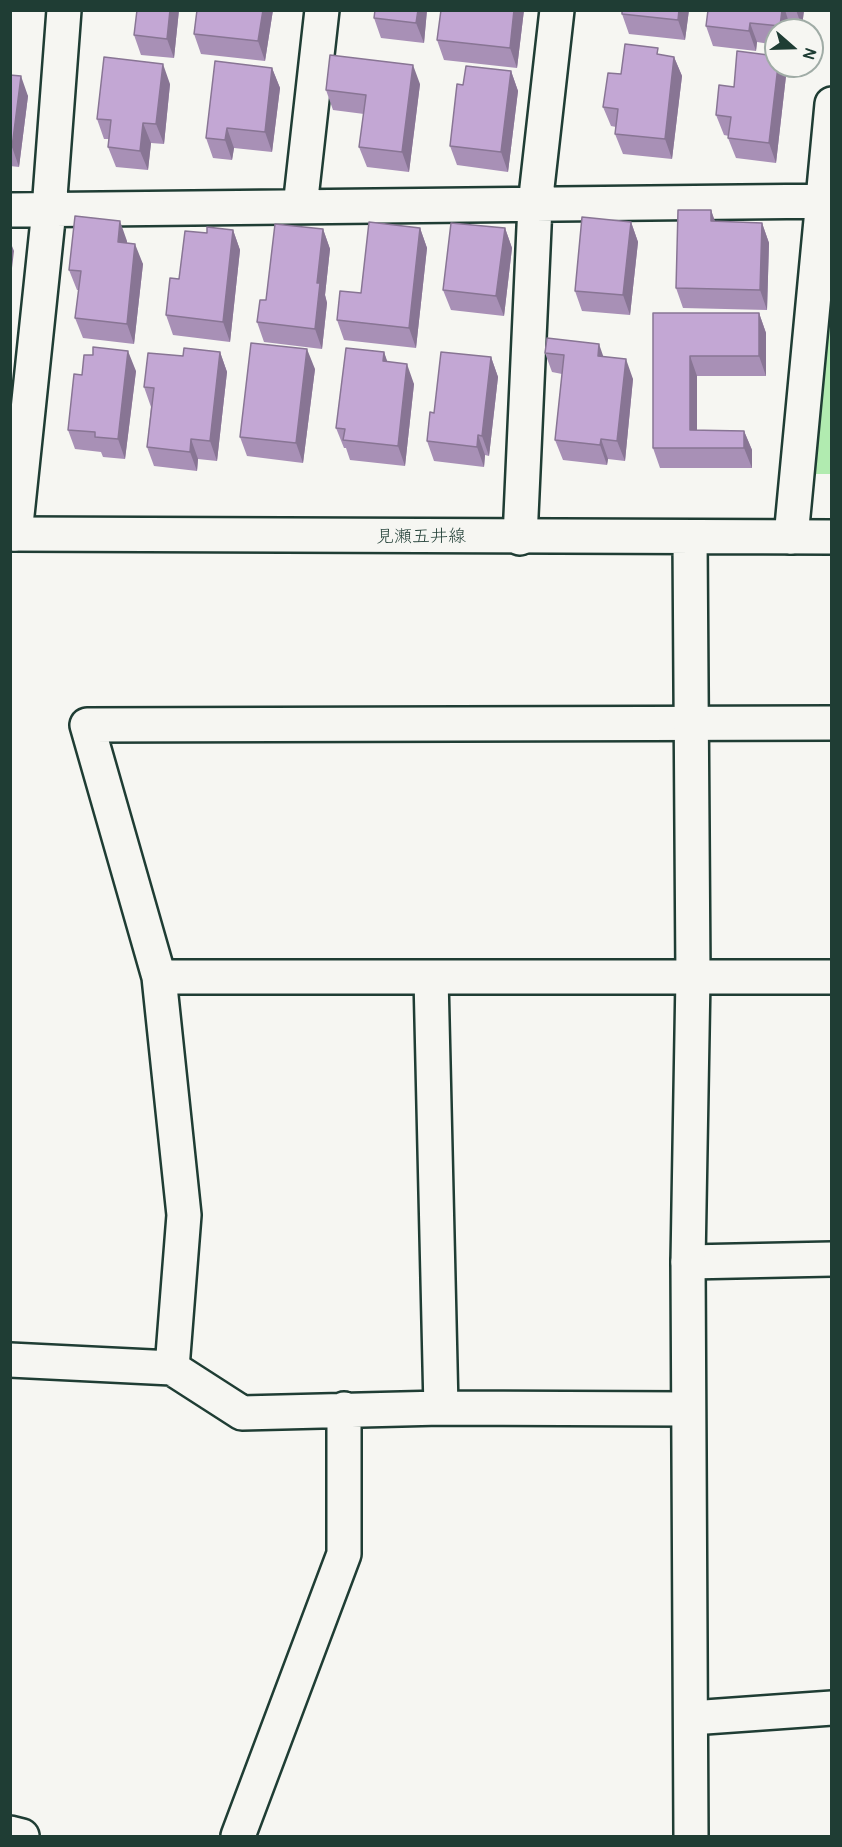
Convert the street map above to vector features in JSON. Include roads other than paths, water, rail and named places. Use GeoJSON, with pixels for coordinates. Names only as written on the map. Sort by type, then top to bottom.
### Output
{"type":"FeatureCollection","features":[{"type":"Feature","properties":{"kind":"street"},"geometry":{"type":"LineString","coordinates":[[13,534],[49,210],[64,10]]}},
{"type":"Feature","properties":{"kind":"street"},"geometry":{"type":"LineString","coordinates":[[300,207],[322,10]]}},
{"type":"Feature","properties":{"kind":"street"},"geometry":{"type":"LineString","coordinates":[[520,537],[535,205],[557,10]]}},
{"type":"Feature","properties":{"kind":"street"},"geometry":{"type":"LineString","coordinates":[[791,537],[826,201],[831,104]]}},
{"type":"Feature","properties":{"kind":"street"},"geometry":{"type":"LineString","coordinates":[[10,210],[826,201]]}},
{"type":"Feature","properties":{"kind":"street","name":"見瀬五井線"},"geometry":{"type":"LineString","coordinates":[[13,534],[831,537]]}},
{"type":"Feature","properties":{"kind":"street"},"geometry":{"type":"LineString","coordinates":[[690,538],[693,977],[688,1409],[691,1836]]}},
{"type":"Feature","properties":{"kind":"street"},"geometry":{"type":"LineString","coordinates":[[172,1368],[184,1215],[159,977],[87,725],[831,723]]}},
{"type":"Feature","properties":{"kind":"street"},"geometry":{"type":"LineString","coordinates":[[159,977],[831,977]]}},
{"type":"Feature","properties":{"kind":"street"},"geometry":{"type":"LineString","coordinates":[[431,977],[441,1408]]}},
{"type":"Feature","properties":{"kind":"street"},"geometry":{"type":"LineString","coordinates":[[688,1262],[831,1259]]}},
{"type":"Feature","properties":{"kind":"street"},"geometry":{"type":"LineString","coordinates":[[10,1360],[172,1368],[242,1413],[441,1408],[688,1409]]}},
{"type":"Feature","properties":{"kind":"street"},"geometry":{"type":"LineString","coordinates":[[238,1836],[344,1554],[344,1409]]}},
{"type":"Feature","properties":{"kind":"street"},"geometry":{"type":"LineString","coordinates":[[691,1718],[831,1708]]}},
{"type":"Feature","properties":{"kind":"street"},"geometry":{"type":"LineString","coordinates":[[10,1833],[22,1836]]}}]}
